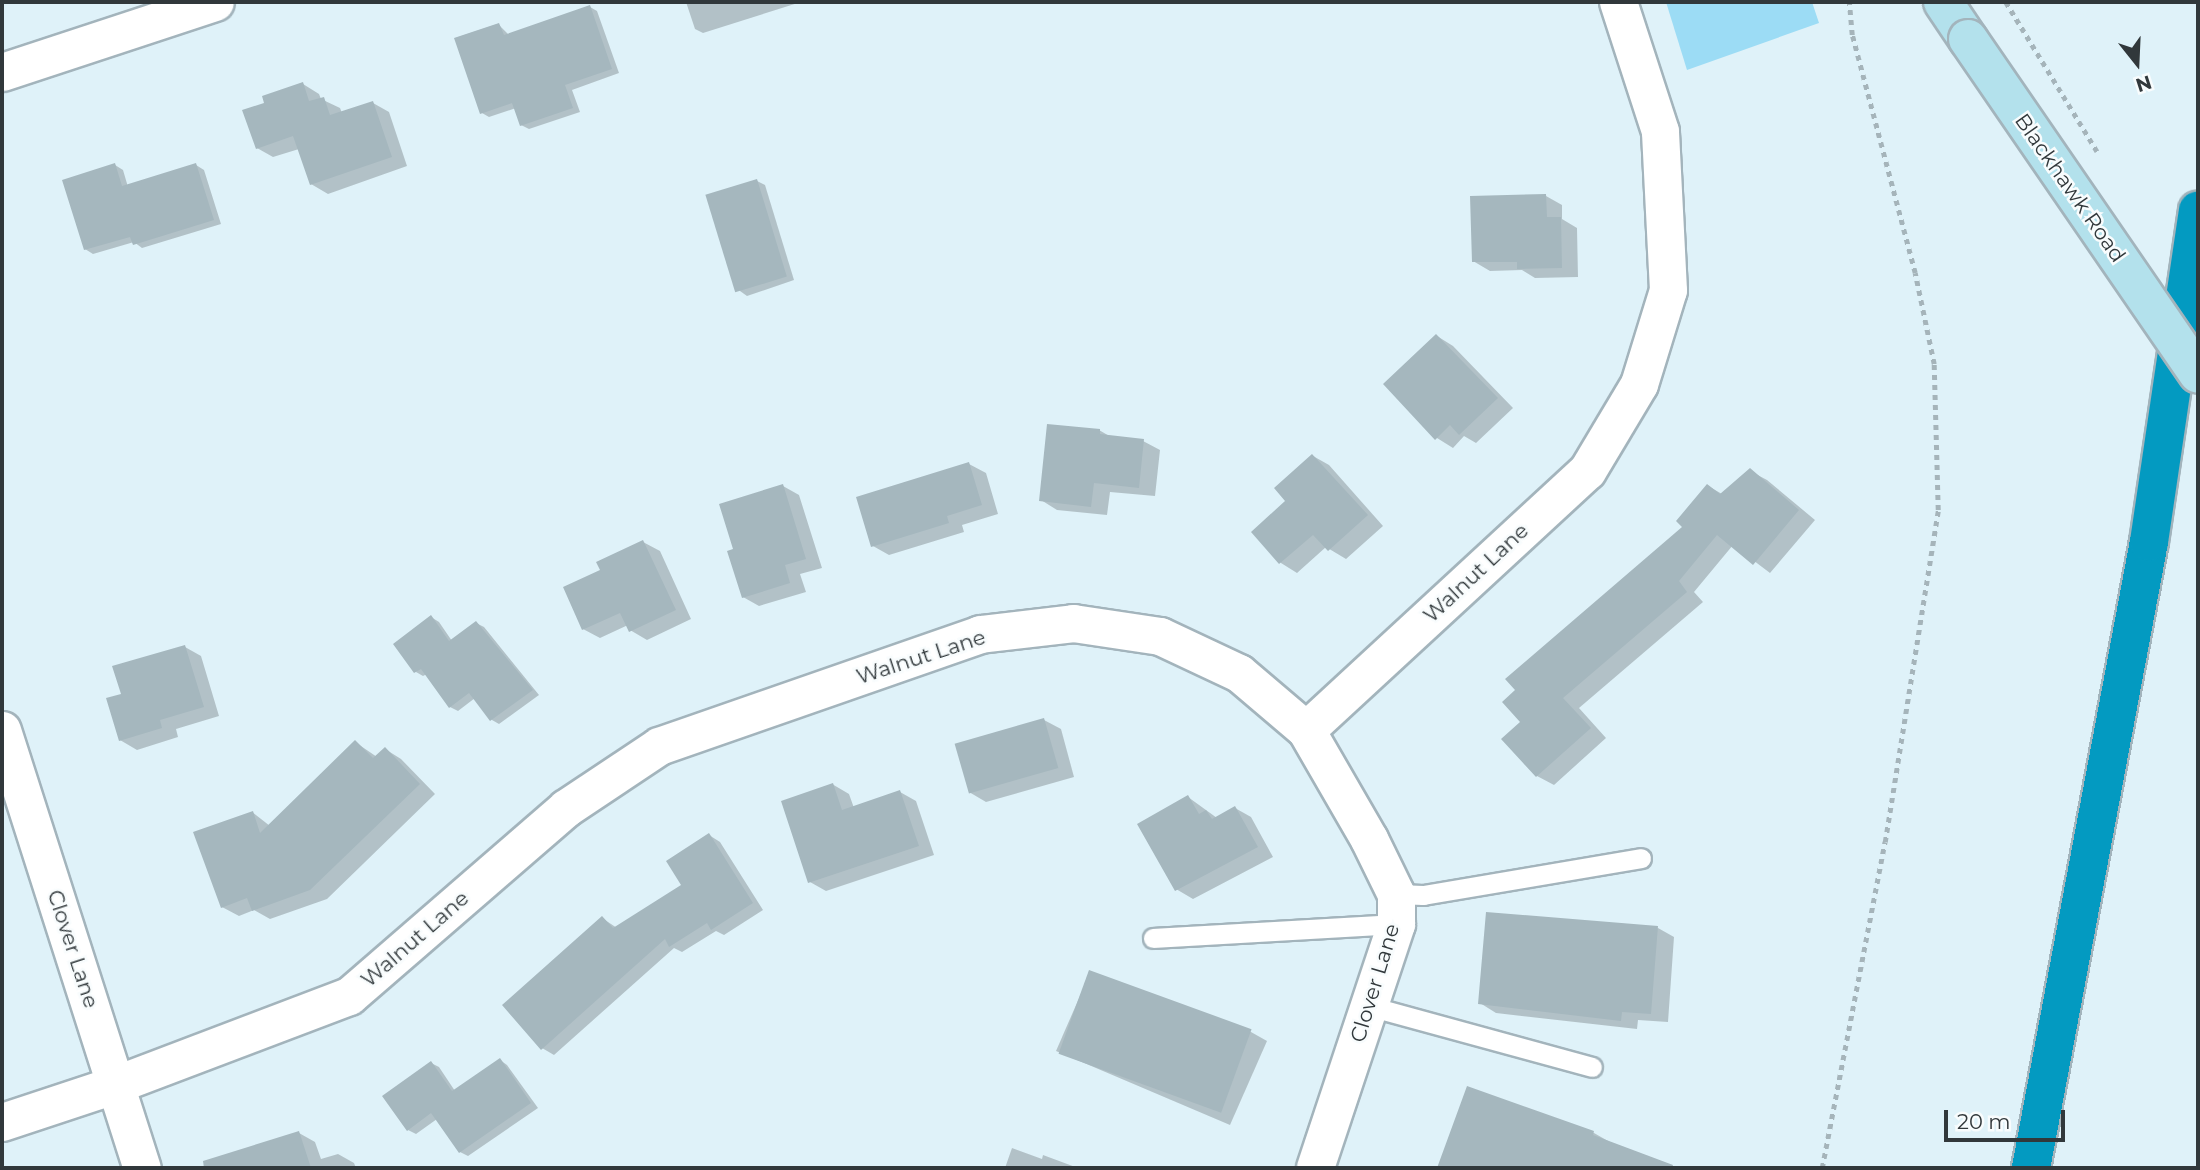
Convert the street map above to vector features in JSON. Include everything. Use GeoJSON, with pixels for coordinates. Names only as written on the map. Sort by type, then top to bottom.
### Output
{"type":"FeatureCollection","features":[{"type":"Feature","properties":{"kind":"highway"},"geometry":{"type":"LineString","coordinates":[[2031,1168],[2149,542],[2198,204]]}},
{"type":"Feature","properties":{"kind":"street"},"geometry":{"type":"LineString","coordinates":[[2,72],[215,2]]}},
{"type":"Feature","properties":{"kind":"street","name":"Walnut Lane"},"geometry":{"type":"LineString","coordinates":[[2,1122],[117,1084],[349,996],[566,808],[659,746],[980,634],[1073,623],[1160,636],[1239,673],[1306,730],[1587,471],[1639,384],[1668,290],[1660,131],[1618,2]]}},
{"type":"Feature","properties":{"kind":"street","name":"Blackhawk Road"},"geometry":{"type":"LineString","coordinates":[[1943,2],[2198,374]]}},
{"type":"Feature","properties":{"kind":"street","name":"Clover Lane"},"geometry":{"type":"LineString","coordinates":[[2,730],[142,1168]]}},
{"type":"Feature","properties":{"kind":"street","name":"Clover Lane"},"geometry":{"type":"LineString","coordinates":[[1306,730],[1369,839],[1396,909],[1369,1006],[1315,1168]]}},
{"type":"Feature","properties":{"kind":"lane"},"geometry":{"type":"LineString","coordinates":[[1153,938],[1396,909],[1423,895],[1641,858]]}},
{"type":"Feature","properties":{"kind":"lane"},"geometry":{"type":"LineString","coordinates":[[1369,1006],[1592,1067]]}},
{"type":"Feature","properties":{"kind":"path"},"geometry":{"type":"LineString","coordinates":[[1822,1168],[1885,842],[1938,510],[1934,364],[1912,260],[1852,35],[1849,2]]}},
{"type":"Feature","properties":{"kind":"path"},"geometry":{"type":"LineString","coordinates":[[2006,2],[2100,156]]}},
{"type":"Feature","properties":{"kind":"shaded area"},"geometry":{"type":"Polygon","coordinates":[[[1666,2],[1812,2],[1819,23],[1687,70],[1666,2]]]}},
{"type":"Feature","properties":{"kind":"building"},"geometry":{"type":"Polygon","coordinates":[[[590,5],[612,69],[565,85],[573,108],[520,126],[512,103],[480,114],[454,38],[499,23],[504,35],[590,5]]]}},
{"type":"Feature","properties":{"kind":"building"},"geometry":{"type":"Polygon","coordinates":[[[303,82],[309,101],[324,97],[330,115],[373,101],[392,157],[310,185],[293,136],[256,149],[242,110],[264,103],[262,96],[303,82]]]}},
{"type":"Feature","properties":{"kind":"building"},"geometry":{"type":"Polygon","coordinates":[[[115,163],[122,186],[196,163],[214,220],[133,245],[130,237],[84,250],[62,180],[115,163]]]}},
{"type":"Feature","properties":{"kind":"building"},"geometry":{"type":"Polygon","coordinates":[[[757,179],[787,277],[735,292],[705,195],[757,179]]]}},
{"type":"Feature","properties":{"kind":"building"},"geometry":{"type":"Polygon","coordinates":[[[1546,194],[1547,217],[1561,217],[1562,268],[1517,269],[1517,262],[1472,262],[1470,196],[1546,194]]]}},
{"type":"Feature","properties":{"kind":"building"},"geometry":{"type":"Polygon","coordinates":[[[1436,334],[1498,398],[1459,435],[1450,425],[1435,440],[1383,384],[1436,334]]]}},
{"type":"Feature","properties":{"kind":"building"},"geometry":{"type":"Polygon","coordinates":[[[1047,424],[1100,429],[1100,434],[1144,439],[1139,488],[1094,483],[1091,507],[1039,501],[1047,424]]]}},
{"type":"Feature","properties":{"kind":"building"},"geometry":{"type":"Polygon","coordinates":[[[1312,454],[1368,515],[1328,551],[1313,535],[1279,564],[1251,532],[1285,501],[1274,488],[1312,454]]]}},
{"type":"Feature","properties":{"kind":"building"},"geometry":{"type":"Polygon","coordinates":[[[969,462],[982,505],[947,516],[949,523],[871,547],[856,497],[969,462]]]}},
{"type":"Feature","properties":{"kind":"building"},"geometry":{"type":"Polygon","coordinates":[[[1750,468],[1799,510],[1753,565],[1717,535],[1679,581],[1687,592],[1563,698],[1591,728],[1536,777],[1501,739],[1520,722],[1502,702],[1515,690],[1505,679],[1682,527],[1676,521],[1707,484],[1720,494],[1750,468]]]}},
{"type":"Feature","properties":{"kind":"building"},"geometry":{"type":"Polygon","coordinates":[[[783,484],[806,559],[785,565],[790,583],[742,598],[727,551],[733,549],[719,504],[783,484]]]}},
{"type":"Feature","properties":{"kind":"building"},"geometry":{"type":"Polygon","coordinates":[[[643,540],[676,610],[629,632],[620,613],[582,630],[563,587],[600,570],[596,562],[643,540]]]}},
{"type":"Feature","properties":{"kind":"building"},"geometry":{"type":"Polygon","coordinates":[[[431,615],[449,641],[476,621],[533,690],[490,721],[469,693],[449,708],[421,669],[414,673],[393,644],[431,615]]]}},
{"type":"Feature","properties":{"kind":"building"},"geometry":{"type":"Polygon","coordinates":[[[185,645],[204,707],[160,720],[162,728],[119,741],[106,698],[121,694],[112,666],[185,645]]]}},
{"type":"Feature","properties":{"kind":"building"},"geometry":{"type":"Polygon","coordinates":[[[1044,718],[1058,768],[969,794],[955,744],[1044,718]]]}},
{"type":"Feature","properties":{"kind":"building"},"geometry":{"type":"Polygon","coordinates":[[[355,740],[373,758],[385,747],[420,784],[310,890],[252,911],[247,898],[221,908],[193,832],[253,811],[260,833],[355,740]]]}},
{"type":"Feature","properties":{"kind":"building"},"geometry":{"type":"Polygon","coordinates":[[[833,783],[842,810],[900,790],[919,846],[808,883],[781,801],[833,783]]]}},
{"type":"Feature","properties":{"kind":"building"},"geometry":{"type":"Polygon","coordinates":[[[1188,795],[1199,814],[1206,810],[1212,819],[1235,806],[1258,847],[1175,891],[1137,824],[1188,795]]]}},
{"type":"Feature","properties":{"kind":"building"},"geometry":{"type":"Polygon","coordinates":[[[709,833],[753,903],[711,930],[707,923],[669,947],[665,939],[541,1050],[502,1005],[602,916],[613,928],[681,885],[666,861],[709,833]]]}},
{"type":"Feature","properties":{"kind":"building"},"geometry":{"type":"Polygon","coordinates":[[[1486,912],[1658,926],[1651,1014],[1622,1012],[1621,1021],[1478,1004],[1486,912]]]}},
{"type":"Feature","properties":{"kind":"building"},"geometry":{"type":"Polygon","coordinates":[[[1089,970],[1252,1029],[1221,1113],[1059,1054],[1089,970]]]}},
{"type":"Feature","properties":{"kind":"building"},"geometry":{"type":"Polygon","coordinates":[[[500,1058],[531,1103],[459,1153],[431,1113],[407,1131],[382,1096],[431,1061],[452,1091],[500,1058]]]}},
{"type":"Feature","properties":{"kind":"building"},"geometry":{"type":"Polygon","coordinates":[[[1467,1086],[1594,1131],[1593,1135],[1673,1165],[1672,1168],[1437,1168],[1467,1086]]]}},
{"type":"Feature","properties":{"kind":"building"},"geometry":{"type":"Polygon","coordinates":[[[299,1131],[311,1168],[204,1168],[203,1161],[299,1131]]]}}]}
